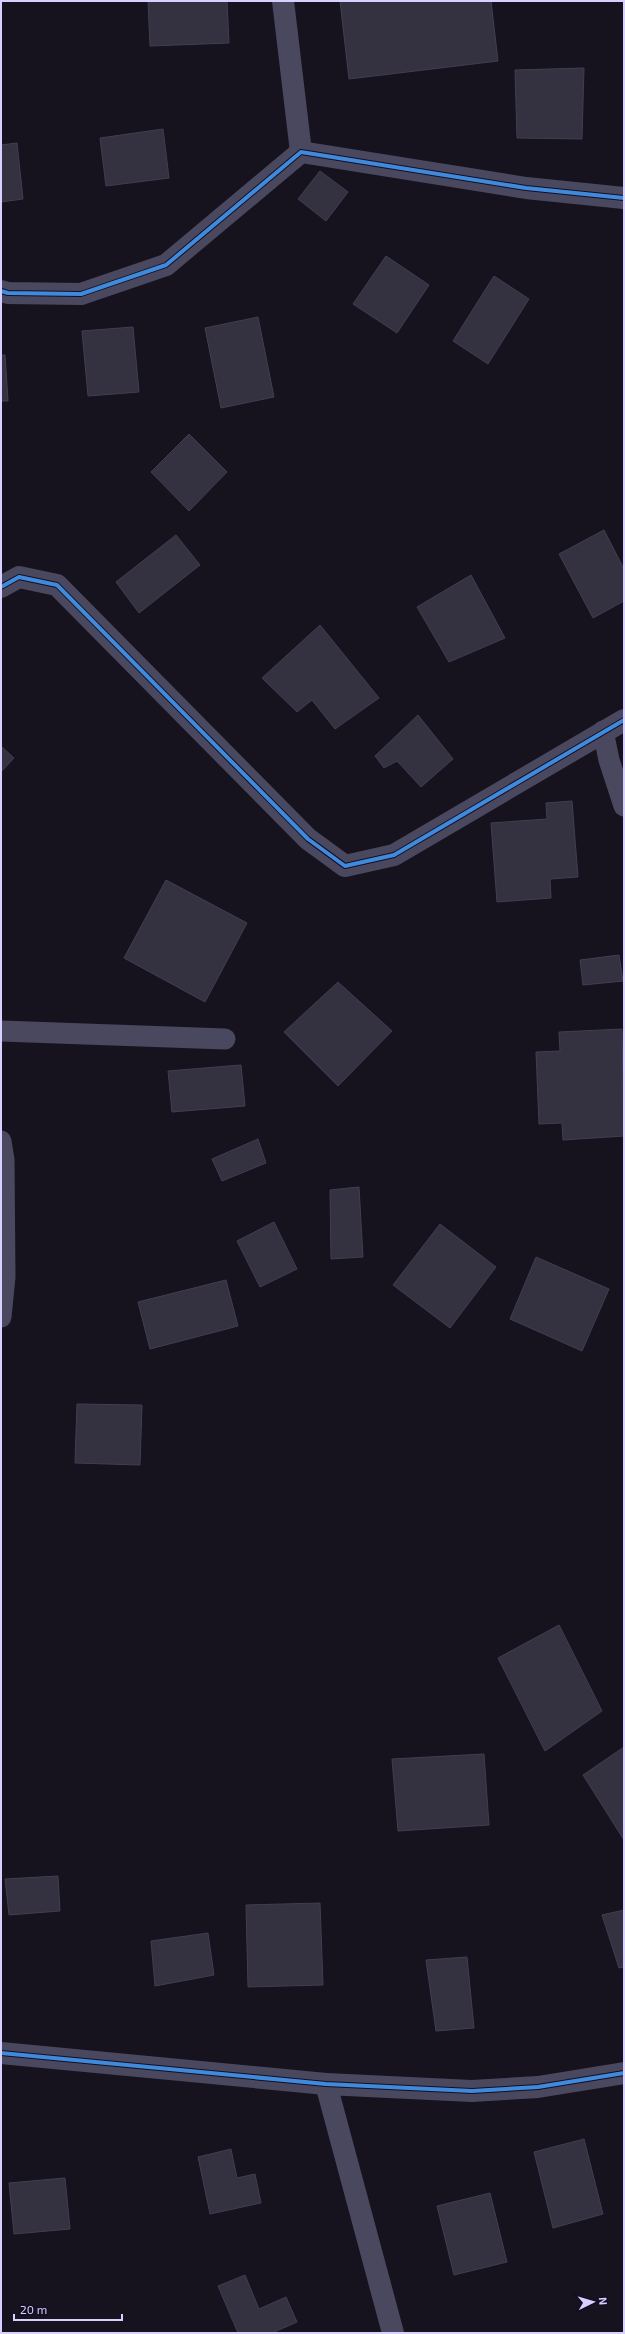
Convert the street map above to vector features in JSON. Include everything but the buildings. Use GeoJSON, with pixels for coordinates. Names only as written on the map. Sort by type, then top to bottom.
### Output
{"type":"FeatureCollection","features":[{"type":"Feature","properties":{"kind":"street"},"geometry":{"type":"LineString","coordinates":[[283,1],[301,152]]}},
{"type":"Feature","properties":{"kind":"street"},"geometry":{"type":"LineString","coordinates":[[1,292],[81,294],[166,265],[301,152],[526,188],[624,198]]}},
{"type":"Feature","properties":{"kind":"street"},"geometry":{"type":"LineString","coordinates":[[1,587],[19,577],[57,585],[308,839],[345,866],[394,855],[624,720]]}},
{"type":"Feature","properties":{"kind":"street"},"geometry":{"type":"LineString","coordinates":[[1,2052],[326,2084],[472,2091],[538,2087],[624,2073]]}},
{"type":"Feature","properties":{"kind":"street"},"geometry":{"type":"LineString","coordinates":[[326,2084],[393,2333]]}},
{"type":"Feature","properties":{"kind":"lane"},"geometry":{"type":"LineString","coordinates":[[603,731],[609,760],[624,806]]}},
{"type":"Feature","properties":{"kind":"lane"},"geometry":{"type":"LineString","coordinates":[[1,1031],[225,1039]]}},
{"type":"Feature","properties":{"kind":"lane"},"geometry":{"type":"LineString","coordinates":[[1,1141],[4,1160],[5,1277],[1,1317]]}},
{"type":"Feature","properties":{"kind":"cycle path"},"geometry":{"type":"LineString","coordinates":[[1,291],[8,293],[81,294],[166,265],[301,152],[526,188],[624,198]]}},
{"type":"Feature","properties":{"kind":"cycle path"},"geometry":{"type":"LineString","coordinates":[[1,587],[19,577],[57,585],[308,839],[345,866],[394,855],[624,720]]}},
{"type":"Feature","properties":{"kind":"cycle path"},"geometry":{"type":"LineString","coordinates":[[1,2053],[326,2084],[472,2091],[538,2087],[624,2073]]}}]}
